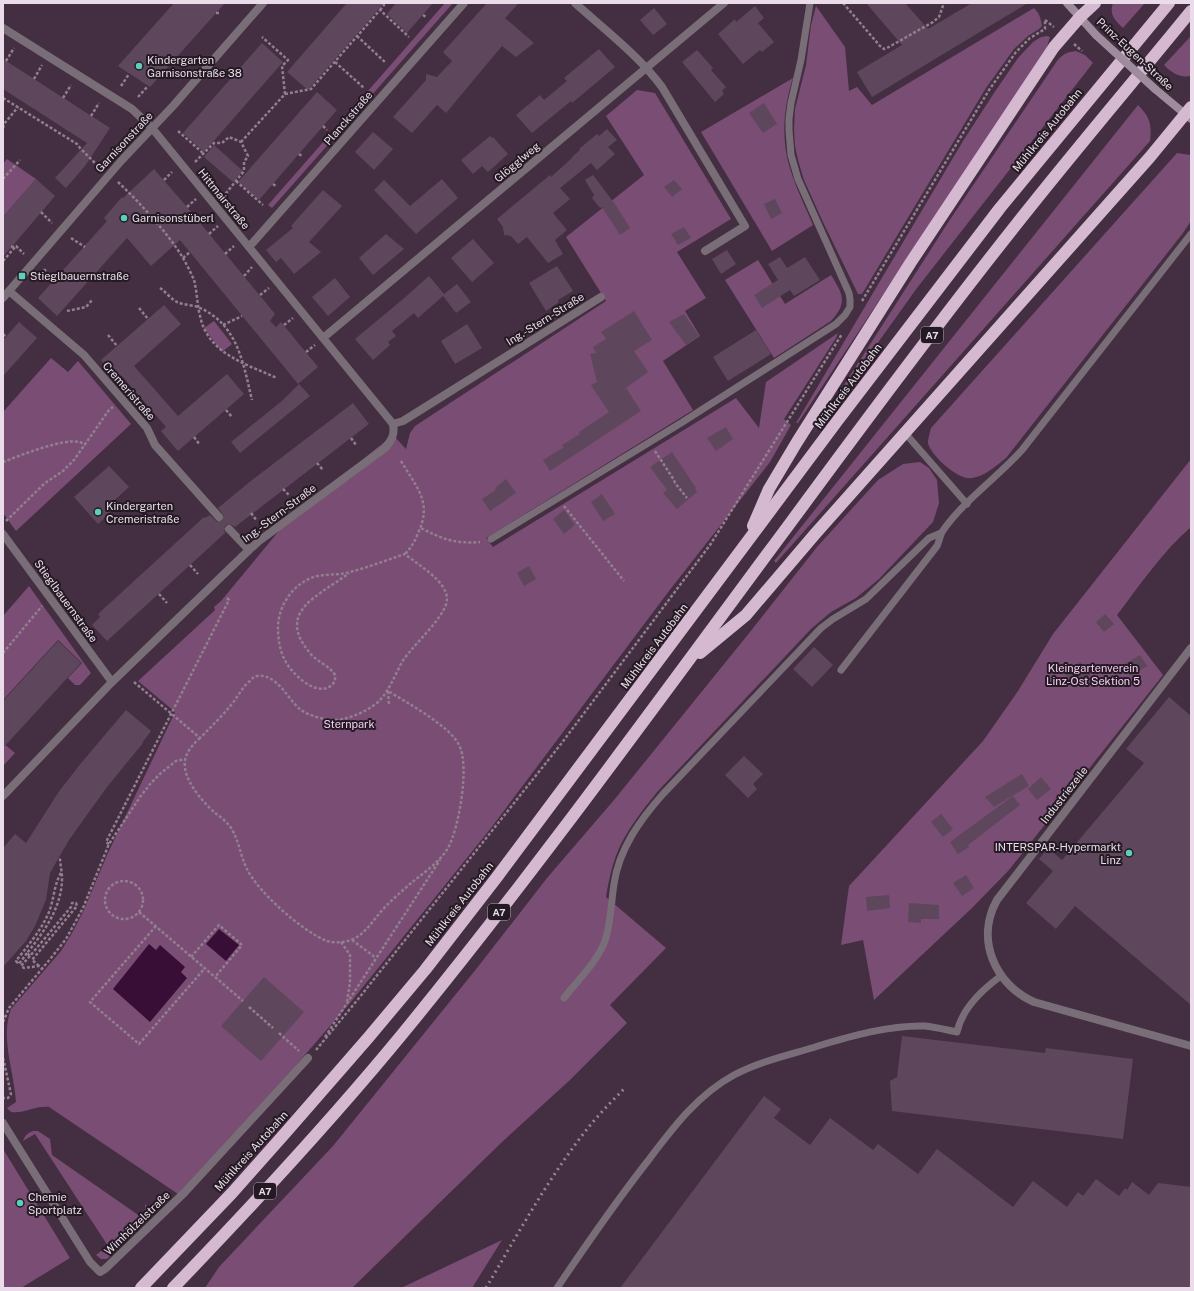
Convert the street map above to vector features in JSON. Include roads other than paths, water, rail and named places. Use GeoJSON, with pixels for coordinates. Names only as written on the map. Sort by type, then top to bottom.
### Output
{"type":"FeatureCollection","features":[{"type":"Feature","properties":{"kind":"highway"},"geometry":{"type":"LineString","coordinates":[[744,547],[769,489],[911,262],[1054,47],[1080,17],[1095,3]]}},
{"type":"Feature","properties":{"kind":"highway","name":"Mühlkreis Autobahn"},"geometry":{"type":"LineString","coordinates":[[141,1288],[232,1193],[368,1038],[425,970],[497,877],[842,414],[1000,208],[1168,3]]}},
{"type":"Feature","properties":{"kind":"highway","name":"A7"},"geometry":{"type":"LineString","coordinates":[[173,1288],[304,1148],[407,1028],[514,891],[851,441],[1019,221],[1191,11]]}},
{"type":"Feature","properties":{"kind":"highway"},"geometry":{"type":"LineString","coordinates":[[683,667],[746,615],[905,433],[1189,113]]}},
{"type":"Feature","properties":{"kind":"main road","name":"Prinz-Eugen-Straße"},"geometry":{"type":"LineString","coordinates":[[1067,3],[1096,35],[1155,89],[1189,113]]}},
{"type":"Feature","properties":{"kind":"street","name":"Garnisonstraße"},"geometry":{"type":"LineString","coordinates":[[3,298],[121,161],[173,106],[264,3]]}},
{"type":"Feature","properties":{"kind":"street","name":"Planckstraße"},"geometry":{"type":"LineString","coordinates":[[249,247],[464,3]]}},
{"type":"Feature","properties":{"kind":"street"},"geometry":{"type":"LineString","coordinates":[[575,3],[647,68],[662,87],[745,226],[705,251]]}},
{"type":"Feature","properties":{"kind":"street","name":"Glögglweg"},"geometry":{"type":"LineString","coordinates":[[323,338],[724,3]]}},
{"type":"Feature","properties":{"kind":"street","name":"Hittmairstraße"},"geometry":{"type":"LineString","coordinates":[[3,28],[132,109],[152,128],[393,424]]}},
{"type":"Feature","properties":{"kind":"street","name":"Cremeristraße"},"geometry":{"type":"LineString","coordinates":[[9,291],[84,355],[148,428],[155,445],[219,517]]}},
{"type":"Feature","properties":{"kind":"street","name":"Ing.-Stern-Straße"},"geometry":{"type":"LineString","coordinates":[[3,796],[112,682],[258,541],[385,448],[394,435],[393,424],[403,421],[601,297]]}},
{"type":"Feature","properties":{"kind":"street"},"geometry":{"type":"LineString","coordinates":[[229,529],[249,550]]}},
{"type":"Feature","properties":{"kind":"street","name":"Stieglbauernstraße"},"geometry":{"type":"LineString","coordinates":[[3,534],[112,682]]}},
{"type":"Feature","properties":{"kind":"street","name":"Industriezeile"},"geometry":{"type":"LineString","coordinates":[[1191,648],[997,900],[990,912],[987,936],[994,962],[1001,976],[1017,993],[1034,1002],[1191,1046]]}},
{"type":"Feature","properties":{"kind":"street","name":"Wimhölzelstraße"},"geometry":{"type":"LineString","coordinates":[[3,1123],[90,1262],[100,1272],[105,1269],[184,1194],[308,1058]]}},
{"type":"Feature","properties":{"kind":"lane"},"geometry":{"type":"LineString","coordinates":[[491,539],[650,442],[823,333],[841,320],[850,307],[849,293],[798,179],[790,143],[790,110],[801,60],[810,3]]}},
{"type":"Feature","properties":{"kind":"lane"},"geometry":{"type":"LineString","coordinates":[[840,670],[937,546],[941,533],[967,504],[1009,465],[1022,450],[1191,234]]}},
{"type":"Feature","properties":{"kind":"lane"},"geometry":{"type":"LineString","coordinates":[[905,433],[967,504]]}},
{"type":"Feature","properties":{"kind":"lane"},"geometry":{"type":"LineString","coordinates":[[564,998],[594,960],[604,943],[609,928],[614,883],[619,862],[630,838],[642,819],[663,794],[821,628],[866,599],[929,538],[941,533]]}},
{"type":"Feature","properties":{"kind":"lane"},"geometry":{"type":"LineString","coordinates":[[557,1288],[621,1195],[656,1150],[704,1095],[735,1075],[752,1067],[824,1044],[870,1032],[892,1028],[925,1026],[958,1032],[962,1017],[982,992],[1001,976]]}},
{"type":"Feature","properties":{"kind":"tunnel"},"geometry":{"type":"LineString","coordinates":[[219,517],[229,529]]}},
{"type":"Feature","properties":{"kind":"railway"},"geometry":{"type":"LineString","coordinates":[[486,1288],[549,1182],[592,1123],[626,1087]]}},
{"type":"Feature","properties":{"kind":"place","name":"Kindergarten Garnisonstraße 38"},"geometry":{"type":"Point","coordinates":[139,66]}},
{"type":"Feature","properties":{"kind":"place","name":"Garnisonstüberl"},"geometry":{"type":"Point","coordinates":[124,218]}},
{"type":"Feature","properties":{"kind":"place","name":"Stieglbauernstraße"},"geometry":{"type":"Point","coordinates":[22,276]}},
{"type":"Feature","properties":{"kind":"place","name":"Kindergarten Cremeristraße"},"geometry":{"type":"Point","coordinates":[98,512]}},
{"type":"Feature","properties":{"kind":"place","name":"INTERSPAR-Hypermarkt Linz"},"geometry":{"type":"Point","coordinates":[1129,853]}},
{"type":"Feature","properties":{"kind":"place","name":"Chemie Sportplatz"},"geometry":{"type":"Point","coordinates":[20,1203]}},
{"type":"Feature","properties":{"kind":"park label","name":"Kleingartenverein Linz-Ost Sektion 5"},"geometry":{"type":"Point","coordinates":[1093,674]}},
{"type":"Feature","properties":{"kind":"park label","name":"Sternpark"},"geometry":{"type":"Point","coordinates":[349,724]}}]}
